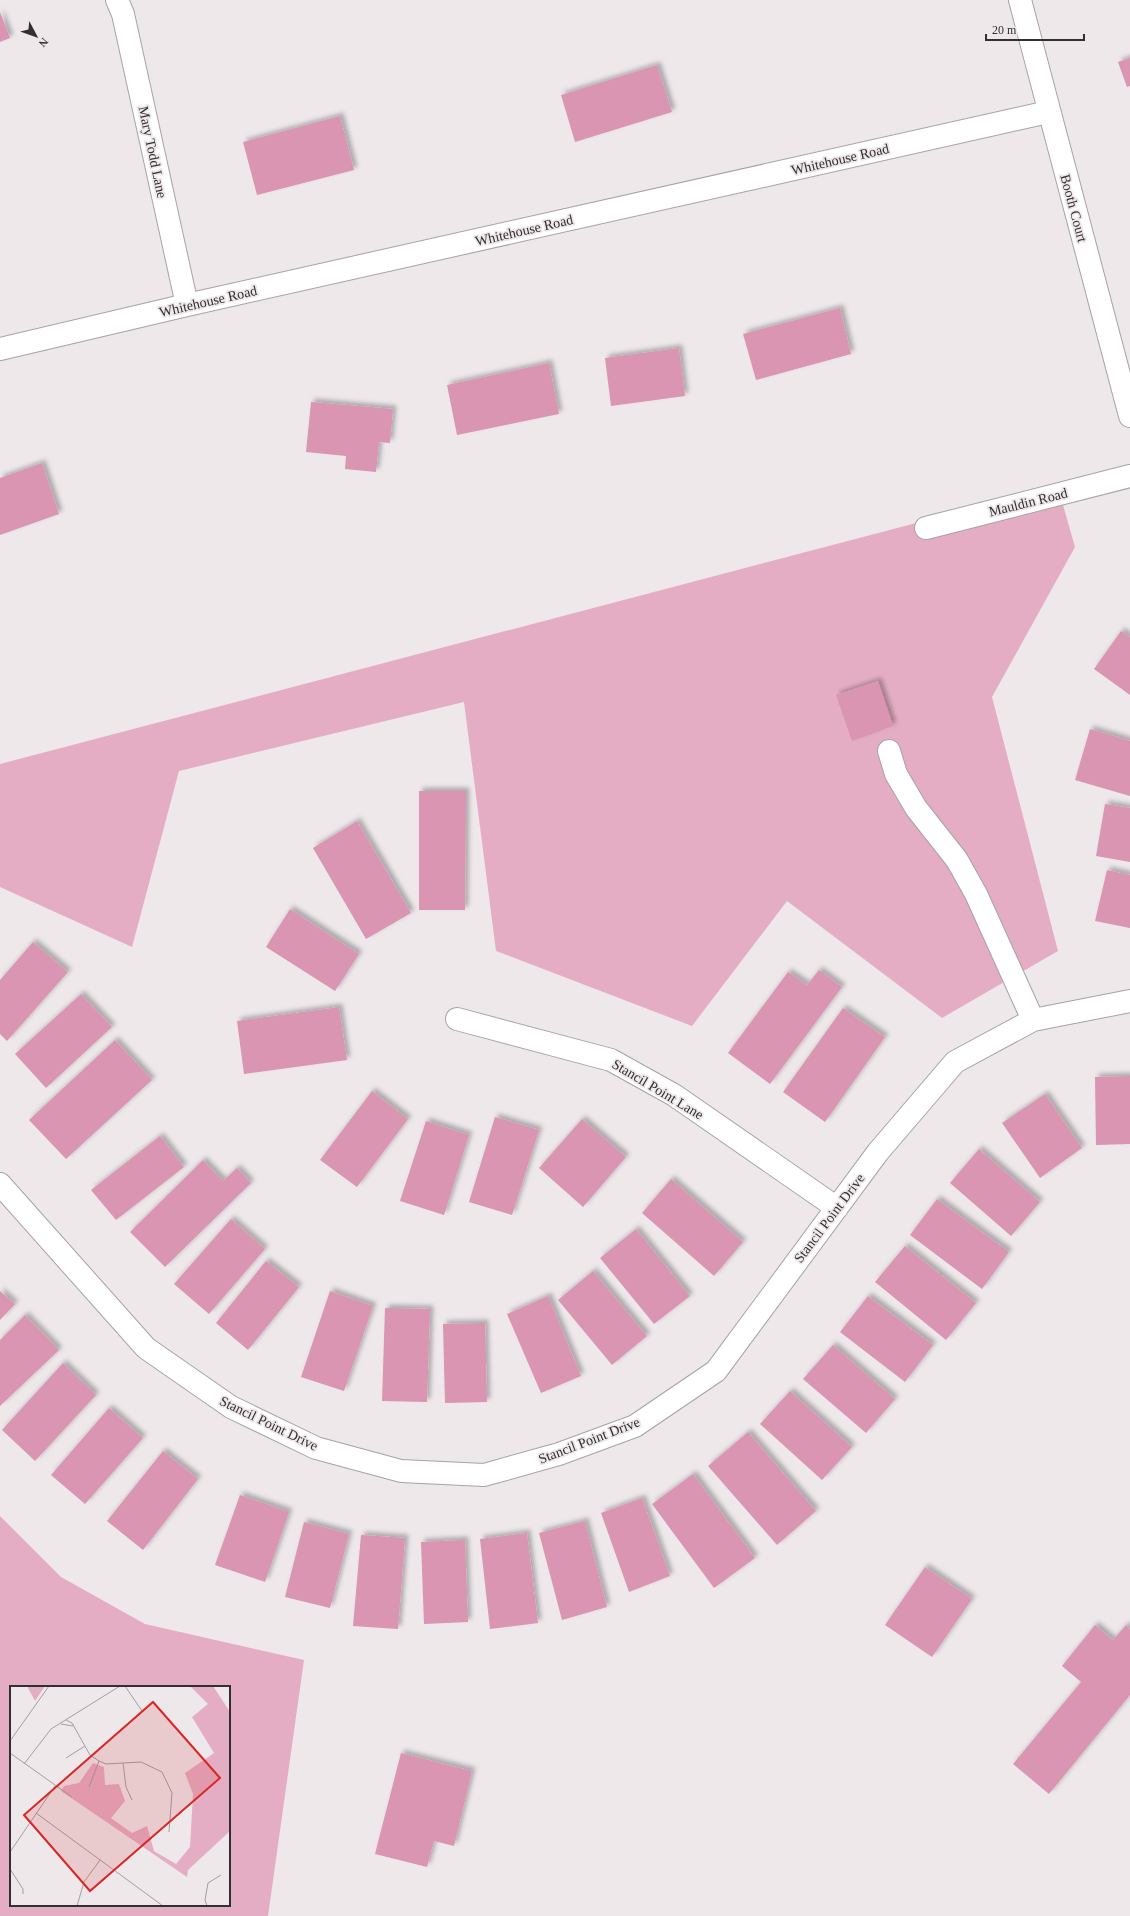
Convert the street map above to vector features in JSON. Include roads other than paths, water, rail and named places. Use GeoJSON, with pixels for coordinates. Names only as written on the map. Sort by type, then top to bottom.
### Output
{"type":"FeatureCollection","features":[{"type":"Feature","properties":{"kind":"street","name":"Mary Todd Lane"},"geometry":{"type":"LineString","coordinates":[[116,0],[123,14],[187,305]]}},
{"type":"Feature","properties":{"kind":"street","name":"Booth Court"},"geometry":{"type":"LineString","coordinates":[[1020,0],[1048,112],[1130,416]]}},
{"type":"Feature","properties":{"kind":"street","name":"Whitehouse Road"},"geometry":{"type":"LineString","coordinates":[[0,349],[187,305],[1048,112]]}},
{"type":"Feature","properties":{"kind":"street","name":"Mauldin Road"},"geometry":{"type":"LineString","coordinates":[[926,528],[1130,476]]}},
{"type":"Feature","properties":{"kind":"street"},"geometry":{"type":"LineString","coordinates":[[889,751],[896,774],[916,808],[956,860],[976,894],[1033,1020]]}},
{"type":"Feature","properties":{"kind":"street","name":"Stancil Point Drive"},"geometry":{"type":"LineString","coordinates":[[0,1184],[146,1348],[231,1408],[316,1448],[401,1471],[484,1475],[559,1454],[635,1426],[716,1371],[878,1152],[955,1062],[1033,1020],[1130,1001]]}},
{"type":"Feature","properties":{"kind":"street","name":"Stancil Point Lane"},"geometry":{"type":"LineString","coordinates":[[457,1020],[611,1060],[674,1095],[837,1208]]}}]}
